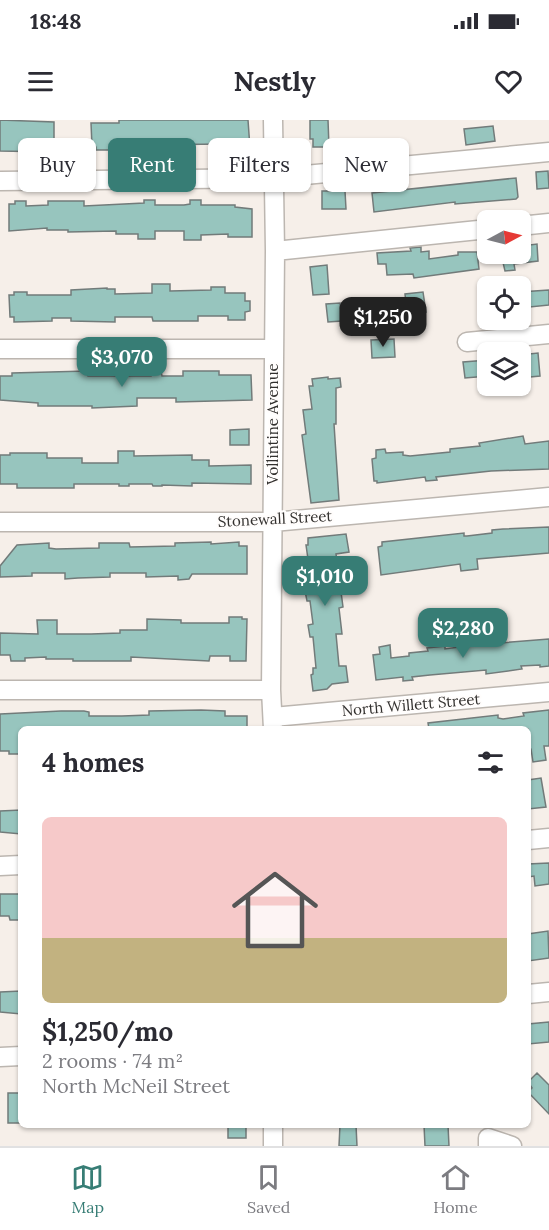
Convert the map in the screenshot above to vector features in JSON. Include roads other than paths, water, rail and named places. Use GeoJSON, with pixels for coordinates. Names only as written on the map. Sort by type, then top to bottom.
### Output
{"type":"FeatureCollection","features":[{"type":"Feature","properties":{"kind":"street","name":"Vollintine Avenue"},"geometry":{"type":"LineString","coordinates":[[273,120],[273,138]]}},
{"type":"Feature","properties":{"kind":"street"},"geometry":{"type":"LineString","coordinates":[[311,174],[549,152]]}},
{"type":"Feature","properties":{"kind":"street"},"geometry":{"type":"LineString","coordinates":[[0,181],[208,179]]}},
{"type":"Feature","properties":{"kind":"street","name":"Vollintine Avenue"},"geometry":{"type":"LineString","coordinates":[[273,192],[275,251],[271,690],[273,723]]}},
{"type":"Feature","properties":{"kind":"street"},"geometry":{"type":"LineString","coordinates":[[531,225],[549,223]]}},
{"type":"Feature","properties":{"kind":"street"},"geometry":{"type":"LineString","coordinates":[[275,251],[477,230]]}},
{"type":"Feature","properties":{"kind":"street"},"geometry":{"type":"LineString","coordinates":[[467,342],[549,334]]}},
{"type":"Feature","properties":{"kind":"street"},"geometry":{"type":"LineString","coordinates":[[0,349],[273,349]]}},
{"type":"Feature","properties":{"kind":"street","name":"Stonewall Street"},"geometry":{"type":"LineString","coordinates":[[0,522],[273,522],[549,497]]}},
{"type":"Feature","properties":{"kind":"street"},"geometry":{"type":"LineString","coordinates":[[0,690],[271,690]]}},
{"type":"Feature","properties":{"kind":"street","name":"North Willett Street"},"geometry":{"type":"LineString","coordinates":[[273,723],[549,692]]}},
{"type":"Feature","properties":{"kind":"street"},"geometry":{"type":"LineString","coordinates":[[531,840],[549,838]]}},
{"type":"Feature","properties":{"kind":"street"},"geometry":{"type":"LineString","coordinates":[[0,866],[18,865]]}},
{"type":"Feature","properties":{"kind":"street"},"geometry":{"type":"LineString","coordinates":[[531,994],[549,992]]}},
{"type":"Feature","properties":{"kind":"street"},"geometry":{"type":"LineString","coordinates":[[0,1057],[18,1056]]}},
{"type":"Feature","properties":{"kind":"street"},"geometry":{"type":"LineString","coordinates":[[273,1128],[273,1146]]}},
{"type":"Feature","properties":{"kind":"street"},"geometry":{"type":"LineString","coordinates":[[488,1136],[512,1146]]}}]}
